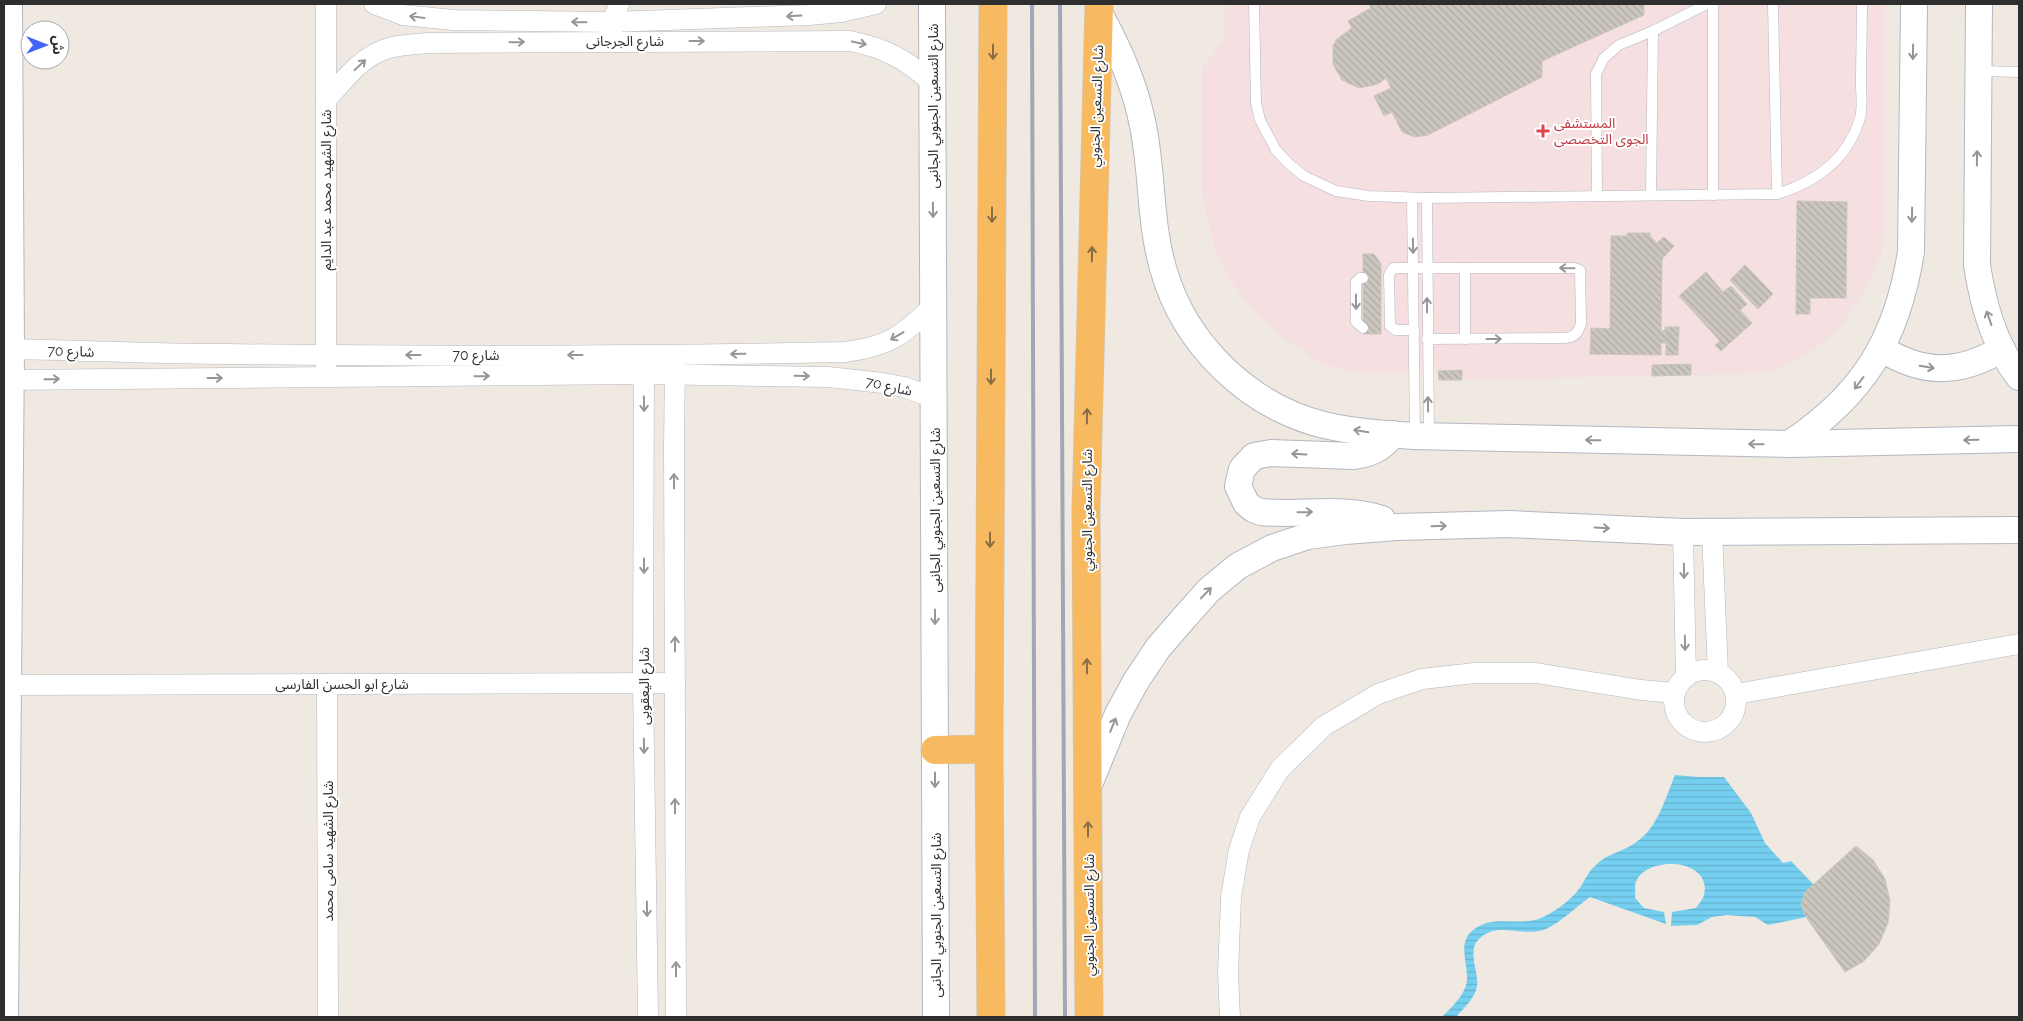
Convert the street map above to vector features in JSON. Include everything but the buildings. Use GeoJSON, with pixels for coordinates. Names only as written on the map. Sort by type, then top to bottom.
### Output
{"type":"FeatureCollection","features":[{"type":"Feature","properties":{"kind":"highway"},"geometry":{"type":"LineString","coordinates":[[991,1017],[989,749],[993,4]]}},
{"type":"Feature","properties":{"kind":"highway","name":"شارع التسعين الجنوبي"},"geometry":{"type":"LineString","coordinates":[[1089,1017],[1086,510],[1099,8]]}},
{"type":"Feature","properties":{"kind":"highway"},"geometry":{"type":"LineString","coordinates":[[935,750],[989,749]]}},
{"type":"Feature","properties":{"kind":"street"},"geometry":{"type":"LineString","coordinates":[[5,1017],[9,685],[7,380],[8,4]]}},
{"type":"Feature","properties":{"kind":"street","name":"شارع الشهيد محمد عبد الدايم"},"geometry":{"type":"LineString","coordinates":[[326,4],[326,377]]}},
{"type":"Feature","properties":{"kind":"street","name":"شارع الجرجانى"},"geometry":{"type":"LineString","coordinates":[[374,4],[403,15],[424,18],[612,32],[850,41],[874,46],[895,55],[915,67],[932,83]]}},
{"type":"Feature","properties":{"kind":"street"},"geometry":{"type":"LineString","coordinates":[[612,32],[619,4]]}},
{"type":"Feature","properties":{"kind":"street","name":"شارع الجرجانى"},"geometry":{"type":"LineString","coordinates":[[326,100],[368,57],[395,46],[612,32],[714,12],[817,14],[841,12],[876,4]]}},
{"type":"Feature","properties":{"kind":"street","name":"شارع التسعين الجنوبي الجانبى"},"geometry":{"type":"LineString","coordinates":[[932,4],[936,1017]]}},
{"type":"Feature","properties":{"kind":"street"},"geometry":{"type":"LineString","coordinates":[[1789,444],[1835,410],[1854,389],[1882,349],[1900,305],[1911,252],[1914,4]]}},
{"type":"Feature","properties":{"kind":"street"},"geometry":{"type":"LineString","coordinates":[[1979,4],[1977,265],[1982,294],[1990,322],[2002,349],[2019,377]]}},
{"type":"Feature","properties":{"kind":"street"},"geometry":{"type":"LineString","coordinates":[[1099,8],[1132,81],[1143,122],[1156,235],[1163,268],[1175,300],[1191,330],[1208,352],[1227,372],[1249,390],[1272,405],[1324,425],[1412,436],[1789,444],[2019,438]]}},
{"type":"Feature","properties":{"kind":"street","name":"شارع 70"},"geometry":{"type":"LineString","coordinates":[[675,365],[845,352],[870,348],[895,339],[934,305]]}},
{"type":"Feature","properties":{"kind":"street","name":"شارع 70"},"geometry":{"type":"LineString","coordinates":[[7,349],[326,355],[675,365],[883,383],[904,387],[934,398]]}},
{"type":"Feature","properties":{"kind":"street"},"geometry":{"type":"LineString","coordinates":[[1882,349],[1910,363],[1940,369],[1973,364],[2002,349]]}},
{"type":"Feature","properties":{"kind":"street","name":"شارع 70"},"geometry":{"type":"LineString","coordinates":[[7,380],[326,377],[644,364]]}},
{"type":"Feature","properties":{"kind":"street","name":"شارع اليعقوبى"},"geometry":{"type":"LineString","coordinates":[[644,364],[643,683],[648,1017]]}},
{"type":"Feature","properties":{"kind":"street"},"geometry":{"type":"LineString","coordinates":[[675,365],[676,1017]]}},
{"type":"Feature","properties":{"kind":"street"},"geometry":{"type":"LineString","coordinates":[[1398,527],[1384,520],[1357,513],[1261,512],[1253,509],[1246,503],[1238,486],[1239,477],[1246,462],[1262,453],[1364,455],[1412,436]]}},
{"type":"Feature","properties":{"kind":"street"},"geometry":{"type":"LineString","coordinates":[[1088,786],[1118,714],[1136,681],[1158,648],[1209,590],[1238,566],[1281,545],[1308,536],[1398,527],[1508,524],[1683,532],[2019,530]]}},
{"type":"Feature","properties":{"kind":"street"},"geometry":{"type":"LineString","coordinates":[[1230,1017],[1228,973],[1231,897],[1239,850],[1250,817],[1280,769],[1324,726],[1378,694],[1422,679],[1475,673],[1536,673],[1641,690],[1680,685],[1696,671],[1701,671],[1718,673],[1726,678],[1736,694],[1736,708],[1730,721],[1719,729],[1705,733],[1691,729],[1681,720],[1675,707],[1680,685],[1683,532]]}},
{"type":"Feature","properties":{"kind":"street"},"geometry":{"type":"LineString","coordinates":[[1712,532],[1718,673]]}},
{"type":"Feature","properties":{"kind":"street"},"geometry":{"type":"LineString","coordinates":[[1736,694],[2019,644]]}},
{"type":"Feature","properties":{"kind":"street","name":"شارع ابو الحسن الفارسى"},"geometry":{"type":"LineString","coordinates":[[9,685],[675,683]]}},
{"type":"Feature","properties":{"kind":"street","name":"شارع الشهيد سامى محمد"},"geometry":{"type":"LineString","coordinates":[[327,684],[328,1017]]}},
{"type":"Feature","properties":{"kind":"lane"},"geometry":{"type":"LineString","coordinates":[[1254,4],[1256,103],[1260,120],[1276,150],[1304,176],[1336,191],[1369,196],[1412,198],[1777,194],[1811,181],[1828,169],[1842,154],[1854,136],[1861,116],[1862,4]]}},
{"type":"Feature","properties":{"kind":"lane"},"geometry":{"type":"LineString","coordinates":[[1597,196],[1596,74],[1604,58],[1619,45],[1653,31],[1707,4]]}},
{"type":"Feature","properties":{"kind":"lane"},"geometry":{"type":"LineString","coordinates":[[1713,4],[1713,195]]}},
{"type":"Feature","properties":{"kind":"lane"},"geometry":{"type":"LineString","coordinates":[[1773,4],[1777,194]]}},
{"type":"Feature","properties":{"kind":"lane"},"geometry":{"type":"LineString","coordinates":[[1651,196],[1653,31]]}},
{"type":"Feature","properties":{"kind":"lane"},"geometry":{"type":"LineString","coordinates":[[1978,72],[2019,72]]}},
{"type":"Feature","properties":{"kind":"lane"},"geometry":{"type":"LineString","coordinates":[[1412,198],[1414,330],[1412,436]]}},
{"type":"Feature","properties":{"kind":"lane"},"geometry":{"type":"LineString","coordinates":[[1412,436],[1427,339],[1427,198]]}},
{"type":"Feature","properties":{"kind":"lane"},"geometry":{"type":"LineString","coordinates":[[1414,330],[1386,328],[1385,278],[1393,268],[1574,268],[1580,270],[1581,323],[1574,336],[1565,338],[1427,339]]}},
{"type":"Feature","properties":{"kind":"lane"},"geometry":{"type":"LineString","coordinates":[[1465,268],[1465,339]]}},
{"type":"Feature","properties":{"kind":"lane"},"geometry":{"type":"LineString","coordinates":[[1363,278],[1356,282],[1356,322],[1363,328]]}},
{"type":"Feature","properties":{"kind":"shaded area","name":"المستشفى الجوى التخصصى"},"geometry":{"type":"Polygon","coordinates":[[[1225,4],[1885,4],[1885,234],[1881,255],[1868,284],[1843,324],[1815,349],[1782,368],[1747,374],[1439,380],[1438,371],[1368,374],[1346,371],[1321,363],[1293,345],[1261,319],[1228,277],[1215,250],[1202,195],[1202,67],[1225,40],[1225,4]]]}},
{"type":"Feature","properties":{"kind":"water"},"geometry":{"type":"Polygon","coordinates":[[[1675,775],[1724,777],[1751,813],[1765,843],[1783,863],[1791,861],[1814,885],[1806,892],[1802,903],[1806,917],[1768,925],[1755,917],[1727,915],[1712,917],[1697,925],[1671,926],[1672,912],[1696,908],[1704,895],[1704,883],[1699,874],[1677,864],[1664,864],[1652,867],[1642,873],[1636,882],[1635,898],[1644,908],[1664,912],[1666,924],[1590,897],[1563,919],[1546,929],[1530,932],[1504,930],[1487,933],[1480,938],[1474,948],[1473,955],[1477,986],[1474,994],[1469,1003],[1456,1017],[1442,1017],[1458,1000],[1466,985],[1467,974],[1464,947],[1468,935],[1481,925],[1490,922],[1534,920],[1560,907],[1575,894],[1590,871],[1600,861],[1630,846],[1643,837],[1650,829],[1660,812],[1675,775]]]}},
{"type":"Feature","properties":{"kind":"railway"},"geometry":{"type":"LineString","coordinates":[[1032,4],[1035,1017]]}},
{"type":"Feature","properties":{"kind":"railway"},"geometry":{"type":"LineString","coordinates":[[1060,4],[1065,1017]]}},
{"type":"Feature","properties":{"kind":"place","name":"المستشفى الجوى التخصصى"},"geometry":{"type":"Point","coordinates":[1543,131]}}]}
